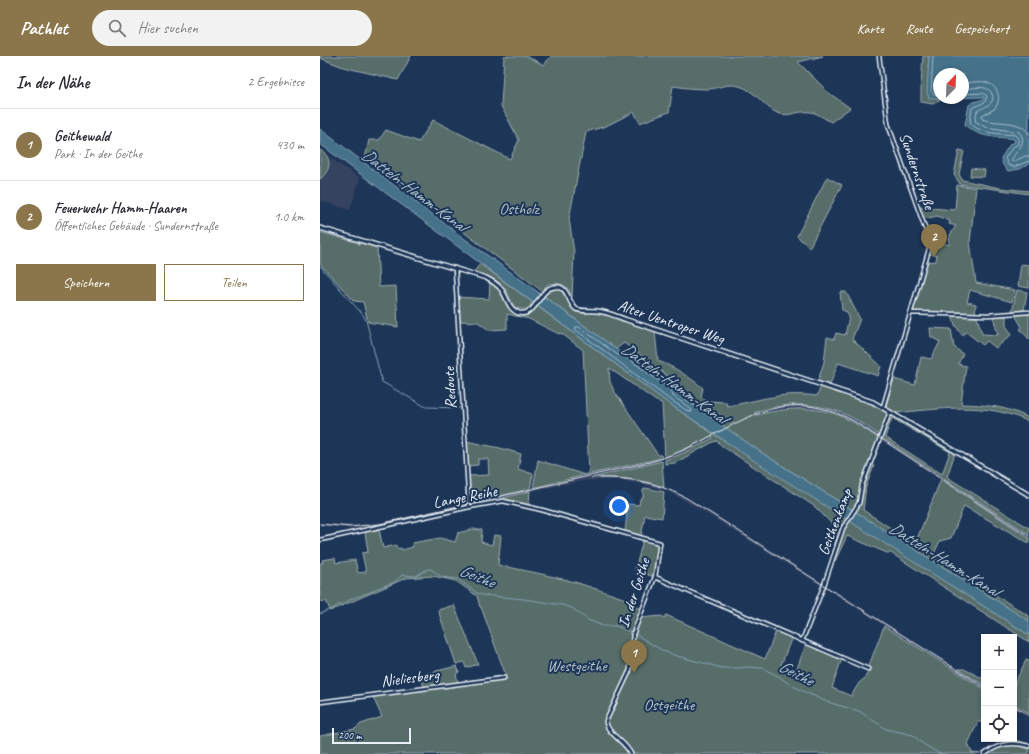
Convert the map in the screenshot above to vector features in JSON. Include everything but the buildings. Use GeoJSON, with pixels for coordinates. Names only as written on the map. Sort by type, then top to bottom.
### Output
{"type":"FeatureCollection","features":[{"type":"Feature","properties":{"kind":"street","name":"Sundernstraße"},"geometry":{"type":"LineString","coordinates":[[879,56],[888,124],[930,242],[883,407]]}},
{"type":"Feature","properties":{"kind":"street","name":"Alter Uentroper Weg"},"geometry":{"type":"LineString","coordinates":[[320,228],[480,276],[495,283],[504,292],[510,306],[516,312],[527,312],[532,309],[546,290],[554,286],[564,289],[572,305],[579,310],[601,311],[868,400],[883,407],[1029,495]]}},
{"type":"Feature","properties":{"kind":"street","name":"Redoute"},"geometry":{"type":"LineString","coordinates":[[455,268],[468,507]]}},
{"type":"Feature","properties":{"kind":"street"},"geometry":{"type":"LineString","coordinates":[[911,313],[988,315],[1029,312]]}},
{"type":"Feature","properties":{"kind":"street","name":"Geithenkamp"},"geometry":{"type":"LineString","coordinates":[[802,640],[846,523],[859,501],[862,485],[879,437],[890,412]]}},
{"type":"Feature","properties":{"kind":"street","name":"Lange Reihe"},"geometry":{"type":"LineString","coordinates":[[320,540],[468,507],[507,501],[660,543]]}},
{"type":"Feature","properties":{"kind":"street","name":"In der Geithe"},"geometry":{"type":"LineString","coordinates":[[631,754],[626,745],[608,729],[606,721],[630,670],[633,634],[655,577],[660,543]]}},
{"type":"Feature","properties":{"kind":"street"},"geometry":{"type":"LineString","coordinates":[[655,577],[868,669]]}},
{"type":"Feature","properties":{"kind":"street","name":"Nieliesberg"},"geometry":{"type":"LineString","coordinates":[[320,702],[504,678]]}},
{"type":"Feature","properties":{"kind":"street"},"geometry":{"type":"LineString","coordinates":[[985,754],[994,748],[1006,744],[1014,743],[1029,746]]}},
{"type":"Feature","properties":{"kind":"shaded area"},"geometry":{"type":"Polygon","coordinates":[[[330,158],[360,178],[350,210],[320,201],[320,179],[327,174],[329,170],[330,158]]]}},
{"type":"Feature","properties":{"kind":"shaded area"},"geometry":{"type":"Polygon","coordinates":[[[805,404],[831,409],[841,413],[859,422],[879,435],[878,438],[843,417],[808,409],[771,411],[757,415],[754,413],[778,407],[805,404]]]}},
{"type":"Feature","properties":{"kind":"shaded area"},"geometry":{"type":"Polygon","coordinates":[[[711,436],[713,438],[686,452],[665,460],[665,457],[685,450],[711,436]]]}},
{"type":"Feature","properties":{"kind":"shaded area"},"geometry":{"type":"Polygon","coordinates":[[[881,437],[1029,534],[1029,538],[880,440],[881,437]]]}},
{"type":"Feature","properties":{"kind":"shaded area"},"geometry":{"type":"Polygon","coordinates":[[[662,458],[662,461],[594,478],[615,477],[637,480],[664,487],[664,490],[636,483],[615,480],[582,481],[380,525],[354,529],[320,526],[320,523],[343,525],[369,524],[387,521],[662,458]]]}},
{"type":"Feature","properties":{"kind":"shaded area"},"geometry":{"type":"Polygon","coordinates":[[[667,488],[684,496],[733,526],[824,584],[823,587],[696,507],[667,491],[667,488]]]}},
{"type":"Feature","properties":{"kind":"shaded area"},"geometry":{"type":"Polygon","coordinates":[[[826,585],[981,683],[981,687],[825,588],[826,585]]]}},
{"type":"Feature","properties":{"kind":"shaded area"},"geometry":{"type":"Polygon","coordinates":[[[1017,706],[1029,713],[1029,718],[1017,710],[1017,706]]]}},
{"type":"Feature","properties":{"kind":"green space"},"geometry":{"type":"Polygon","coordinates":[[[320,56],[411,56],[398,80],[343,67],[320,58],[320,56]]]}},
{"type":"Feature","properties":{"kind":"green space","name":"Ostholz"},"geometry":{"type":"Polygon","coordinates":[[[504,56],[526,56],[544,65],[551,56],[823,56],[798,62],[829,93],[850,108],[831,122],[812,112],[801,112],[785,115],[777,113],[750,91],[735,85],[709,89],[673,86],[669,112],[640,123],[634,112],[606,126],[586,132],[569,219],[574,252],[572,297],[569,290],[560,284],[548,284],[542,291],[365,158],[369,140],[379,140],[386,130],[419,142],[433,120],[510,159],[519,140],[501,106],[504,56]]]}},
{"type":"Feature","properties":{"kind":"green space"},"geometry":{"type":"Polygon","coordinates":[[[923,56],[929,56],[928,67],[933,87],[933,104],[921,102],[923,56]]]}},
{"type":"Feature","properties":{"kind":"green space"},"geometry":{"type":"Polygon","coordinates":[[[320,150],[327,156],[329,164],[324,176],[320,179],[320,150]]]}},
{"type":"Feature","properties":{"kind":"green space"},"geometry":{"type":"Polygon","coordinates":[[[959,150],[964,151],[959,174],[962,180],[1000,188],[1029,191],[1029,194],[960,184],[954,175],[959,150]]]}},
{"type":"Feature","properties":{"kind":"green space"},"geometry":{"type":"Polygon","coordinates":[[[971,168],[985,170],[984,177],[970,176],[971,168]]]}},
{"type":"Feature","properties":{"kind":"green space"},"geometry":{"type":"Polygon","coordinates":[[[827,177],[842,185],[809,248],[797,236],[827,177]]]}},
{"type":"Feature","properties":{"kind":"green space"},"geometry":{"type":"Polygon","coordinates":[[[957,185],[976,188],[970,242],[976,283],[1015,290],[1012,302],[970,290],[967,302],[976,304],[975,313],[913,312],[927,262],[936,261],[937,256],[930,254],[932,241],[935,239],[949,245],[950,235],[956,226],[949,224],[950,221],[937,216],[924,219],[919,207],[955,210],[957,185]]]}},
{"type":"Feature","properties":{"kind":"green space"},"geometry":{"type":"Polygon","coordinates":[[[320,232],[359,243],[359,245],[360,243],[377,248],[379,287],[396,286],[398,327],[368,322],[363,302],[354,301],[320,264],[320,232]]]}},
{"type":"Feature","properties":{"kind":"green space"},"geometry":{"type":"Polygon","coordinates":[[[480,264],[532,302],[529,308],[517,308],[514,306],[508,293],[502,285],[492,279],[473,273],[480,264]]]}},
{"type":"Feature","properties":{"kind":"green space"},"geometry":{"type":"Polygon","coordinates":[[[1021,264],[1029,265],[1029,288],[1018,286],[1021,264]]]}},
{"type":"Feature","properties":{"kind":"green space"},"geometry":{"type":"Polygon","coordinates":[[[490,281],[502,291],[509,306],[515,314],[526,314],[537,306],[664,400],[709,431],[1029,635],[1029,642],[891,553],[887,553],[847,536],[835,561],[831,560],[838,530],[814,506],[722,446],[717,441],[675,463],[665,464],[665,460],[686,452],[713,438],[711,436],[685,450],[665,457],[662,403],[656,401],[609,368],[610,382],[614,391],[658,455],[661,455],[662,458],[585,475],[589,472],[583,350],[561,333],[559,334],[529,319],[507,314],[507,329],[489,330],[478,322],[460,321],[457,297],[489,299],[490,281]]]}},
{"type":"Feature","properties":{"kind":"green space"},"geometry":{"type":"Polygon","coordinates":[[[559,288],[564,291],[574,309],[602,313],[711,349],[655,332],[658,361],[682,373],[703,388],[701,397],[708,401],[726,402],[727,406],[784,395],[817,396],[821,386],[867,402],[888,413],[879,435],[851,417],[828,408],[790,405],[778,406],[754,413],[757,415],[789,409],[811,409],[833,413],[848,419],[878,438],[869,464],[874,466],[866,486],[863,510],[915,544],[941,479],[1029,538],[1029,543],[964,506],[951,538],[940,541],[933,556],[1029,616],[1029,621],[762,453],[676,393],[676,389],[680,386],[624,343],[616,349],[544,296],[548,290],[559,288]]]}},
{"type":"Feature","properties":{"kind":"green space"},"geometry":{"type":"Polygon","coordinates":[[[1017,290],[1027,292],[1024,310],[1012,311],[1017,290]]]}},
{"type":"Feature","properties":{"kind":"green space"},"geometry":{"type":"Polygon","coordinates":[[[840,292],[846,292],[860,319],[852,339],[881,366],[878,376],[838,363],[830,385],[818,381],[824,362],[827,337],[834,339],[836,333],[845,335],[849,317],[847,312],[842,310],[840,292]]]}},
{"type":"Feature","properties":{"kind":"green space"},"geometry":{"type":"Polygon","coordinates":[[[1029,314],[1029,339],[1020,329],[1022,327],[1015,315],[1029,314]]]}},
{"type":"Feature","properties":{"kind":"green space"},"geometry":{"type":"Polygon","coordinates":[[[952,316],[977,317],[982,334],[998,335],[993,316],[1006,316],[1006,326],[1012,334],[996,348],[987,341],[983,345],[966,332],[962,335],[955,325],[952,316]]]}},
{"type":"Feature","properties":{"kind":"green space"},"geometry":{"type":"Polygon","coordinates":[[[930,328],[951,329],[954,347],[963,354],[958,364],[966,366],[961,404],[988,406],[1012,411],[1029,418],[1029,422],[1013,415],[980,409],[963,408],[895,413],[886,406],[894,379],[915,385],[921,357],[931,359],[940,342],[931,337],[930,328]]]}},
{"type":"Feature","properties":{"kind":"green space"},"geometry":{"type":"Polygon","coordinates":[[[891,415],[955,453],[947,477],[1029,528],[1029,534],[881,437],[891,415]],[[892,418],[885,437],[942,474],[950,452],[892,418]]]}},
{"type":"Feature","properties":{"kind":"green space"},"geometry":{"type":"Polygon","coordinates":[[[466,441],[521,454],[518,469],[533,474],[530,489],[469,503],[468,476],[489,475],[488,459],[478,459],[478,465],[467,466],[466,441]]]}},
{"type":"Feature","properties":{"kind":"green space"},"geometry":{"type":"Polygon","coordinates":[[[538,460],[585,475],[533,488],[538,460]]]}},
{"type":"Feature","properties":{"kind":"green space"},"geometry":{"type":"Polygon","coordinates":[[[662,461],[664,487],[628,479],[591,478],[662,461]]]}},
{"type":"Feature","properties":{"kind":"green space"},"geometry":{"type":"Polygon","coordinates":[[[646,488],[664,492],[662,518],[645,515],[641,537],[625,532],[628,504],[639,505],[640,499],[643,497],[643,490],[646,488]]]}},
{"type":"Feature","properties":{"kind":"green space"},"geometry":{"type":"Polygon","coordinates":[[[530,491],[529,505],[506,499],[499,500],[499,499],[530,491]]]}},
{"type":"Feature","properties":{"kind":"green space"},"geometry":{"type":"Polygon","coordinates":[[[379,529],[383,548],[396,545],[397,549],[401,548],[402,550],[413,547],[412,543],[440,538],[455,542],[458,533],[473,529],[482,530],[481,542],[492,545],[494,535],[501,536],[498,565],[575,582],[629,600],[631,605],[641,609],[632,631],[635,633],[640,618],[661,616],[665,618],[666,615],[765,659],[776,631],[792,637],[781,665],[796,671],[806,644],[842,658],[832,688],[851,696],[859,683],[865,678],[884,626],[981,687],[981,722],[978,721],[968,744],[972,753],[980,754],[320,754],[320,736],[355,729],[361,724],[382,717],[372,695],[430,687],[424,687],[420,675],[457,666],[459,672],[456,674],[458,682],[506,676],[477,596],[456,581],[433,576],[406,578],[330,611],[327,602],[320,601],[320,563],[323,563],[322,560],[335,558],[336,563],[355,560],[358,573],[366,572],[362,553],[368,552],[365,532],[379,529]]]}},
{"type":"Feature","properties":{"kind":"green space"},"geometry":{"type":"Polygon","coordinates":[[[643,540],[656,544],[658,548],[654,577],[635,570],[643,540]]]}},
{"type":"Feature","properties":{"kind":"green space"},"geometry":{"type":"Polygon","coordinates":[[[454,605],[478,664],[466,668],[464,662],[456,664],[438,610],[454,605]]]}},
{"type":"Feature","properties":{"kind":"green space"},"geometry":{"type":"Polygon","coordinates":[[[1026,660],[1029,661],[1029,713],[1017,706],[1017,679],[1026,660]]]}},
{"type":"Feature","properties":{"kind":"green space"},"geometry":{"type":"Polygon","coordinates":[[[958,669],[964,669],[981,678],[981,683],[958,669]]]}},
{"type":"Feature","properties":{"kind":"green space"},"geometry":{"type":"Polygon","coordinates":[[[1017,741],[1029,744],[1029,754],[981,754],[1001,743],[1017,741]]]}},
{"type":"Feature","properties":{"kind":"water"},"geometry":{"type":"Polygon","coordinates":[[[929,56],[1029,56],[1029,164],[1020,169],[1008,171],[1003,165],[1001,158],[1010,144],[1015,142],[1014,139],[983,135],[965,125],[969,105],[984,99],[984,97],[969,97],[969,68],[933,68],[933,98],[929,98],[927,92],[929,56]]]}},
{"type":"Feature","properties":{"kind":"water"},"geometry":{"type":"Polygon","coordinates":[[[320,129],[461,236],[620,352],[625,351],[676,389],[676,393],[762,453],[1029,621],[1029,635],[753,460],[664,400],[320,144],[320,129]]]}},
{"type":"Feature","properties":{"kind":"waterway"},"geometry":{"type":"LineString","coordinates":[[320,266],[366,320],[382,382],[426,407],[460,408]]}},
{"type":"Feature","properties":{"kind":"waterway","name":"Geithe"},"geometry":{"type":"LineString","coordinates":[[320,614],[333,609],[339,604],[341,605],[351,599],[395,582],[402,575],[416,576],[428,569],[431,569],[442,577],[458,579],[482,595],[524,599],[562,605],[572,608],[588,620],[603,626],[616,626],[631,632]]}},
{"type":"Feature","properties":{"kind":"waterway","name":"Geithe"},"geometry":{"type":"LineString","coordinates":[[635,634],[663,651],[677,656],[722,668],[762,668],[780,677],[789,684],[827,702],[859,711],[886,729],[913,735],[923,744],[940,754]]}},
{"type":"Feature","properties":{"kind":"railway"},"geometry":{"type":"LineString","coordinates":[[320,524],[350,527],[380,524],[650,462],[677,453],[749,417],[772,409],[797,406],[824,409],[854,421],[1029,536]]}},
{"type":"Feature","properties":{"kind":"railway"},"geometry":{"type":"LineString","coordinates":[[600,478],[646,482],[667,489],[688,499],[981,685]]}},
{"type":"Feature","properties":{"kind":"railway"},"geometry":{"type":"LineString","coordinates":[[1017,708],[1029,715]]}},
{"type":"Feature","properties":{"kind":"place","name":"Feuerwehr Hamm-Haaren"},"geometry":{"type":"Point","coordinates":[934,257]}},
{"type":"Feature","properties":{"kind":"place","name":"Geithewald"},"geometry":{"type":"Point","coordinates":[634,673]}},
{"type":"Feature","properties":{"kind":"water label","name":"Datteln-Hamm-Kanal"},"geometry":{"type":"Point","coordinates":[414,190]}},
{"type":"Feature","properties":{"kind":"water label","name":"Datteln-Hamm-Kanal"},"geometry":{"type":"Point","coordinates":[674,383]}},
{"type":"Feature","properties":{"kind":"water label","name":"Datteln-Hamm-Kanal"},"geometry":{"type":"Point","coordinates":[944,559]}},
{"type":"Feature","properties":{"kind":"park label","name":"Westgeithe"},"geometry":{"type":"Point","coordinates":[577,666]}},
{"type":"Feature","properties":{"kind":"park label","name":"Ostgeithe"},"geometry":{"type":"Point","coordinates":[669,705]}}]}
